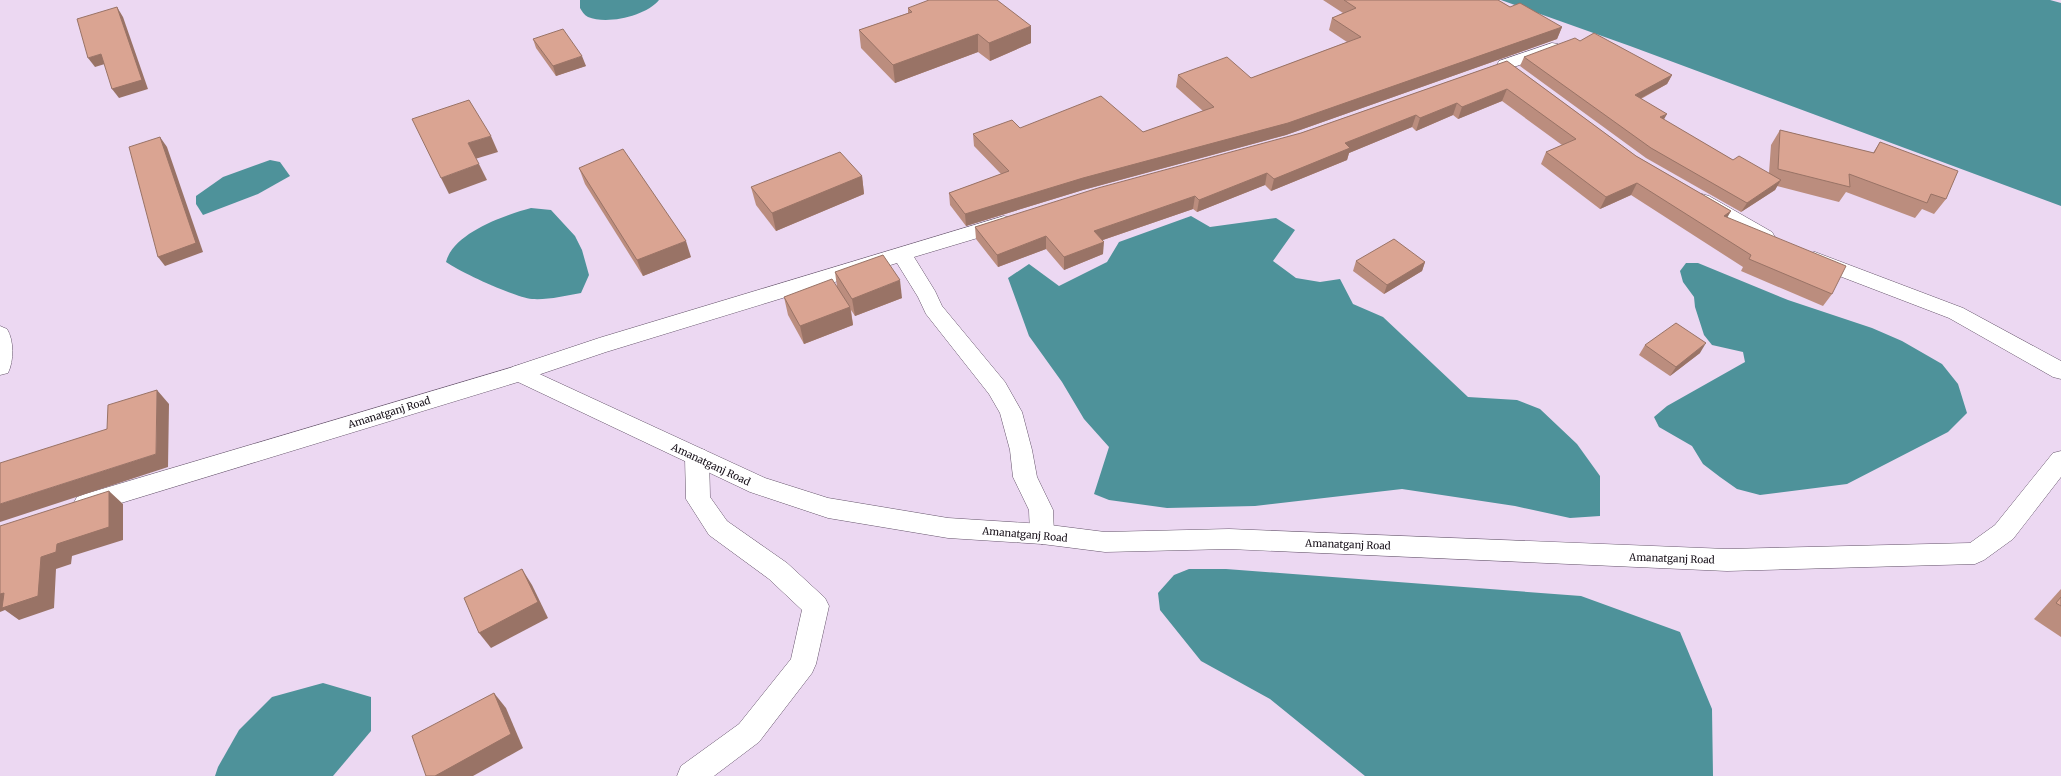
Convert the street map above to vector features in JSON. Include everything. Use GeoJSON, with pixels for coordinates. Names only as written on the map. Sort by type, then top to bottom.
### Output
{"type":"FeatureCollection","features":[{"type":"Feature","properties":{"kind":"main road"},"geometry":{"type":"LineString","coordinates":[[1522,79],[1497,68],[1567,42]]}},
{"type":"Feature","properties":{"kind":"main road"},"geometry":{"type":"LineString","coordinates":[[1684,189],[1764,236],[1840,270],[1956,313],[2061,371]]}},
{"type":"Feature","properties":{"kind":"main road"},"geometry":{"type":"LineString","coordinates":[[520,373],[599,346],[1022,217]]}},
{"type":"Feature","properties":{"kind":"main road"},"geometry":{"type":"LineString","coordinates":[[901,253],[928,296],[933,309],[997,388],[1011,412],[1025,477],[1041,510],[1042,534]]}},
{"type":"Feature","properties":{"kind":"main road"},"geometry":{"type":"LineString","coordinates":[[0,334],[2,361],[0,366]]}},
{"type":"Feature","properties":{"kind":"main road","name":"Amanatganj Road"},"geometry":{"type":"LineString","coordinates":[[68,510],[520,373],[563,395],[758,485],[828,508],[948,528],[1042,534],[1105,542],[1229,539],[1726,560],[1975,553],[2004,532],[2061,460]]}},
{"type":"Feature","properties":{"kind":"main road"},"geometry":{"type":"LineString","coordinates":[[691,776],[749,733],[803,664],[816,606],[778,571],[718,528],[698,499],[696,457]]}},
{"type":"Feature","properties":{"kind":"shaded area"},"geometry":{"type":"Polygon","coordinates":[[[580,0],[659,0],[653,6],[636,15],[626,18],[605,20],[588,17],[583,13],[580,8],[580,0]]]}},
{"type":"Feature","properties":{"kind":"shaded area"},"geometry":{"type":"Polygon","coordinates":[[[1501,0],[2050,0],[2061,3],[2061,206],[1630,46],[1501,0]]]}},
{"type":"Feature","properties":{"kind":"shaded area"},"geometry":{"type":"Polygon","coordinates":[[[270,160],[280,162],[290,176],[258,194],[203,215],[196,204],[196,196],[223,177],[270,160]]]}},
{"type":"Feature","properties":{"kind":"shaded area"},"geometry":{"type":"Polygon","coordinates":[[[531,208],[551,210],[575,236],[582,250],[589,275],[581,293],[556,298],[532,299],[513,294],[488,284],[446,262],[451,252],[459,242],[469,234],[508,215],[531,208]]]}},
{"type":"Feature","properties":{"kind":"shaded area"},"geometry":{"type":"Polygon","coordinates":[[[1191,216],[1210,227],[1276,218],[1295,230],[1273,261],[1296,278],[1320,282],[1340,279],[1353,304],[1383,317],[1468,397],[1517,400],[1540,409],[1577,444],[1600,476],[1600,516],[1570,518],[1515,506],[1402,489],[1255,506],[1167,508],[1109,500],[1094,494],[1109,447],[1084,419],[1062,382],[1029,336],[1008,278],[1029,264],[1059,286],[1107,262],[1119,242],[1191,216]]]}},
{"type":"Feature","properties":{"kind":"shaded area"},"geometry":{"type":"Polygon","coordinates":[[[1686,263],[1698,263],[1788,300],[1872,328],[1902,341],[1942,364],[1958,384],[1967,413],[1948,432],[1847,484],[1760,495],[1737,489],[1703,464],[1692,446],[1659,427],[1654,417],[1667,406],[1745,362],[1743,352],[1712,345],[1704,335],[1695,307],[1694,297],[1683,282],[1680,271],[1686,263]]]}},
{"type":"Feature","properties":{"kind":"shaded area"},"geometry":{"type":"Polygon","coordinates":[[[1189,569],[1226,569],[1581,596],[1680,632],[1712,709],[1713,776],[1365,776],[1270,699],[1201,661],[1160,610],[1158,593],[1174,575],[1189,569]]]}},
{"type":"Feature","properties":{"kind":"shaded area"},"geometry":{"type":"Polygon","coordinates":[[[323,683],[371,697],[371,731],[333,776],[215,776],[218,767],[239,730],[272,697],[323,683]]]}},
{"type":"Feature","properties":{"kind":"building"},"geometry":{"type":"Polygon","coordinates":[[[929,0],[997,0],[1031,26],[989,43],[978,34],[893,65],[859,30],[912,12],[908,8],[929,0]]]}},
{"type":"Feature","properties":{"kind":"building"},"geometry":{"type":"Polygon","coordinates":[[[1344,0],[1498,0],[1510,7],[1520,3],[1562,27],[1288,123],[1083,178],[965,214],[949,193],[1009,171],[973,134],[1012,120],[1020,128],[1101,96],[1143,132],[1214,107],[1178,75],[1227,57],[1251,78],[1361,37],[1332,18],[1356,8],[1344,0]]]}},
{"type":"Feature","properties":{"kind":"building"},"geometry":{"type":"Polygon","coordinates":[[[117,7],[142,80],[112,89],[101,54],[88,58],[77,19],[117,7]]]}},
{"type":"Feature","properties":{"kind":"building"},"geometry":{"type":"Polygon","coordinates":[[[563,29],[582,56],[553,66],[533,39],[563,29]]]}},
{"type":"Feature","properties":{"kind":"building"},"geometry":{"type":"Polygon","coordinates":[[[1594,33],[1672,75],[1635,95],[1667,114],[1660,117],[1733,160],[1739,156],[1781,180],[1747,203],[1651,148],[1524,57],[1575,38],[1580,41],[1594,33]]]}},
{"type":"Feature","properties":{"kind":"building"},"geometry":{"type":"Polygon","coordinates":[[[1507,61],[1636,156],[1731,211],[1724,216],[1846,266],[1832,294],[1749,259],[1751,255],[1637,183],[1606,197],[1546,152],[1576,139],[1507,89],[1462,107],[1457,103],[1420,118],[1416,115],[1345,143],[1350,148],[1274,179],[1267,173],[1199,200],[1195,196],[1094,231],[1104,242],[1064,257],[1046,236],[997,255],[975,227],[1098,188],[1301,133],[1507,61]]]}},
{"type":"Feature","properties":{"kind":"building"},"geometry":{"type":"Polygon","coordinates":[[[469,100],[491,136],[468,143],[479,164],[441,178],[412,119],[469,100]]]}},
{"type":"Feature","properties":{"kind":"building"},"geometry":{"type":"Polygon","coordinates":[[[1780,130],[1874,153],[1880,142],[1958,171],[1946,199],[1931,194],[1927,203],[1849,174],[1850,187],[1778,169],[1780,130]]]}},
{"type":"Feature","properties":{"kind":"building"},"geometry":{"type":"Polygon","coordinates":[[[160,137],[196,243],[158,257],[129,147],[160,137]]]}},
{"type":"Feature","properties":{"kind":"building"},"geometry":{"type":"Polygon","coordinates":[[[623,149],[686,241],[637,260],[579,168],[623,149]]]}},
{"type":"Feature","properties":{"kind":"building"},"geometry":{"type":"Polygon","coordinates":[[[840,152],[862,176],[772,213],[751,187],[840,152]]]}},
{"type":"Feature","properties":{"kind":"building"},"geometry":{"type":"Polygon","coordinates":[[[1394,239],[1425,262],[1387,285],[1356,261],[1394,239]]]}},
{"type":"Feature","properties":{"kind":"building"},"geometry":{"type":"Polygon","coordinates":[[[883,255],[900,280],[852,299],[835,272],[883,255]]]}},
{"type":"Feature","properties":{"kind":"building"},"geometry":{"type":"Polygon","coordinates":[[[832,279],[850,307],[800,326],[784,297],[832,279]]]}},
{"type":"Feature","properties":{"kind":"building"},"geometry":{"type":"Polygon","coordinates":[[[1676,323],[1706,343],[1676,367],[1645,345],[1676,323]]]}},
{"type":"Feature","properties":{"kind":"building"},"geometry":{"type":"Polygon","coordinates":[[[157,390],[156,454],[0,504],[0,463],[107,429],[108,405],[157,390]]]}},
{"type":"Feature","properties":{"kind":"building"},"geometry":{"type":"Polygon","coordinates":[[[109,491],[109,527],[57,544],[56,552],[41,557],[38,596],[2,608],[4,593],[0,594],[0,526],[109,491]]]}},
{"type":"Feature","properties":{"kind":"building"},"geometry":{"type":"Polygon","coordinates":[[[522,569],[538,602],[479,633],[464,598],[522,569]]]}},
{"type":"Feature","properties":{"kind":"building"},"geometry":{"type":"Polygon","coordinates":[[[2061,597],[2061,606],[2056,603],[2061,597]]]}},
{"type":"Feature","properties":{"kind":"building"},"geometry":{"type":"Polygon","coordinates":[[[494,693],[511,734],[435,776],[426,776],[412,736],[494,693]]]}}]}
